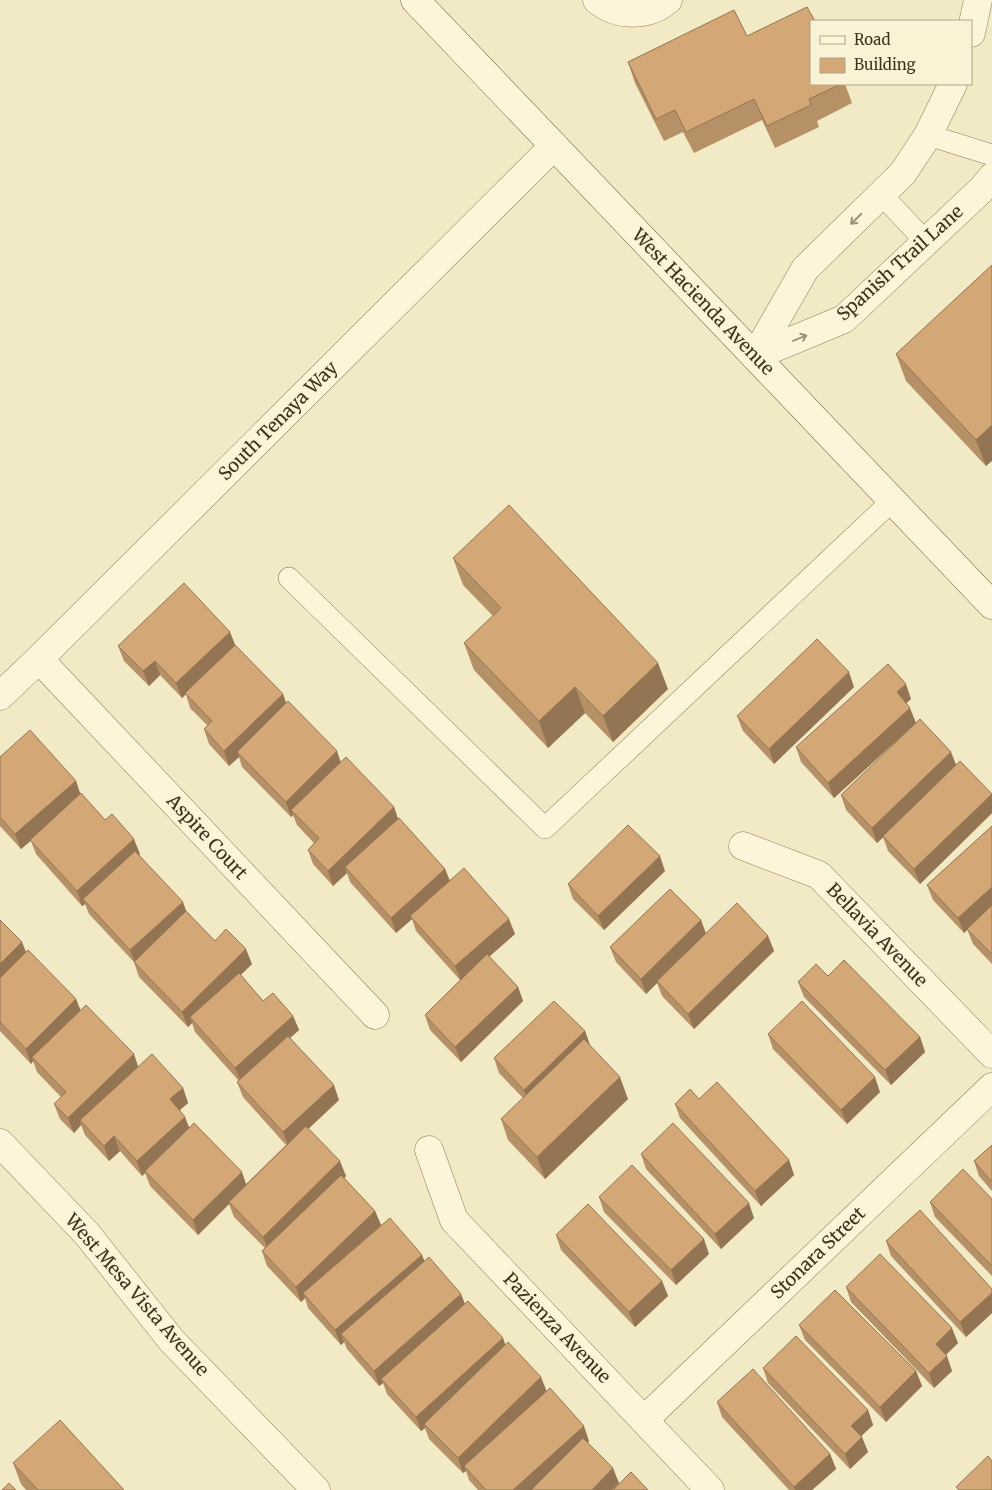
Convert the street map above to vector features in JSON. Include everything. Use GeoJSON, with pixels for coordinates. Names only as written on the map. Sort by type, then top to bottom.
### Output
{"type":"FeatureCollection","features":[{"type":"Feature","properties":{"kind":"street","name":"West Hacienda Avenue"},"geometry":{"type":"LineString","coordinates":[[415,0],[992,604]]}},
{"type":"Feature","properties":{"kind":"street"},"geometry":{"type":"LineString","coordinates":[[597,0],[604,6],[622,13],[643,13],[661,6],[668,0]]}},
{"type":"Feature","properties":{"kind":"street"},"geometry":{"type":"LineString","coordinates":[[972,28],[978,0]]}},
{"type":"Feature","properties":{"kind":"street"},"geometry":{"type":"LineString","coordinates":[[755,356],[805,269],[903,173],[928,135],[953,85]]}},
{"type":"Feature","properties":{"kind":"street","name":"South Tenaya Way"},"geometry":{"type":"LineString","coordinates":[[0,696],[40,659],[554,146]]}},
{"type":"Feature","properties":{"kind":"street","name":"Spanish Trail Lane"},"geometry":{"type":"LineString","coordinates":[[755,356],[844,319],[981,190],[992,177]]}},
{"type":"Feature","properties":{"kind":"street","name":"Aspire Court"},"geometry":{"type":"LineString","coordinates":[[40,659],[375,1015]]}},
{"type":"Feature","properties":{"kind":"street","name":"Bellavia Avenue"},"geometry":{"type":"LineString","coordinates":[[743,846],[819,875],[992,1054]]}},
{"type":"Feature","properties":{"kind":"street","name":"Stonara Street"},"geometry":{"type":"LineString","coordinates":[[644,1420],[992,1086]]}},
{"type":"Feature","properties":{"kind":"street","name":"West Mesa Vista Avenue"},"geometry":{"type":"LineString","coordinates":[[0,1143],[87,1234],[172,1340],[303,1486]]}},
{"type":"Feature","properties":{"kind":"street","name":"Pazienza Avenue"},"geometry":{"type":"LineString","coordinates":[[429,1150],[454,1220],[710,1490]]}},
{"type":"Feature","properties":{"kind":"lane"},"geometry":{"type":"LineString","coordinates":[[928,135],[992,155]]}},
{"type":"Feature","properties":{"kind":"lane"},"geometry":{"type":"LineString","coordinates":[[881,194],[926,242]]}},
{"type":"Feature","properties":{"kind":"lane"},"geometry":{"type":"LineString","coordinates":[[289,578],[545,828],[893,500]]}},
{"type":"Feature","properties":{"kind":"building"},"geometry":{"type":"Polygon","coordinates":[[[807,7],[814,20],[810,20],[810,85],[839,85],[809,99],[811,105],[767,126],[754,99],[686,132],[675,110],[656,119],[628,62],[734,10],[747,36],[807,7]]]}},
{"type":"Feature","properties":{"kind":"building"},"geometry":{"type":"Polygon","coordinates":[[[992,265],[992,425],[976,440],[896,354],[992,265]]]}},
{"type":"Feature","properties":{"kind":"building"},"geometry":{"type":"Polygon","coordinates":[[[509,505],[658,663],[603,716],[575,687],[539,721],[464,643],[501,608],[453,558],[509,505]]]}},
{"type":"Feature","properties":{"kind":"building"},"geometry":{"type":"Polygon","coordinates":[[[184,583],[230,632],[176,683],[155,661],[143,671],[118,646],[184,583]]]}},
{"type":"Feature","properties":{"kind":"building"},"geometry":{"type":"Polygon","coordinates":[[[817,639],[849,672],[769,749],[737,716],[817,639]]]}},
{"type":"Feature","properties":{"kind":"building"},"geometry":{"type":"Polygon","coordinates":[[[235,645],[283,694],[224,751],[204,729],[212,721],[185,693],[235,645]]]}},
{"type":"Feature","properties":{"kind":"building"},"geometry":{"type":"Polygon","coordinates":[[[888,664],[906,684],[897,692],[910,708],[828,783],[796,747],[888,664]]]}},
{"type":"Feature","properties":{"kind":"building"},"geometry":{"type":"Polygon","coordinates":[[[288,701],[337,751],[286,802],[237,752],[288,701]]]}},
{"type":"Feature","properties":{"kind":"building"},"geometry":{"type":"Polygon","coordinates":[[[920,719],[951,752],[872,828],[841,795],[920,719]]]}},
{"type":"Feature","properties":{"kind":"building"},"geometry":{"type":"Polygon","coordinates":[[[30,730],[76,781],[15,834],[0,817],[0,757],[30,730]]]}},
{"type":"Feature","properties":{"kind":"building"},"geometry":{"type":"Polygon","coordinates":[[[346,757],[394,807],[328,871],[308,850],[319,838],[291,810],[346,757]]]}},
{"type":"Feature","properties":{"kind":"building"},"geometry":{"type":"Polygon","coordinates":[[[960,761],[992,794],[914,869],[883,836],[960,761]]]}},
{"type":"Feature","properties":{"kind":"building"},"geometry":{"type":"Polygon","coordinates":[[[81,793],[105,820],[112,814],[134,839],[77,891],[30,840],[81,793]]]}},
{"type":"Feature","properties":{"kind":"building"},"geometry":{"type":"Polygon","coordinates":[[[399,818],[445,869],[391,918],[345,867],[399,818]]]}},
{"type":"Feature","properties":{"kind":"building"},"geometry":{"type":"Polygon","coordinates":[[[628,825],[660,856],[598,916],[568,884],[628,825]]]}},
{"type":"Feature","properties":{"kind":"building"},"geometry":{"type":"Polygon","coordinates":[[[992,826],[992,887],[958,918],[927,885],[992,826]]]}},
{"type":"Feature","properties":{"kind":"building"},"geometry":{"type":"Polygon","coordinates":[[[135,851],[183,902],[130,950],[83,899],[135,851]]]}},
{"type":"Feature","properties":{"kind":"building"},"geometry":{"type":"Polygon","coordinates":[[[464,868],[509,919],[455,966],[410,916],[464,868]]]}},
{"type":"Feature","properties":{"kind":"building"},"geometry":{"type":"Polygon","coordinates":[[[670,889],[701,920],[641,979],[610,947],[670,889]]]}},
{"type":"Feature","properties":{"kind":"building"},"geometry":{"type":"Polygon","coordinates":[[[737,903],[768,936],[688,1014],[657,981],[737,903]]]}},
{"type":"Feature","properties":{"kind":"building"},"geometry":{"type":"Polygon","coordinates":[[[992,905],[992,954],[967,929],[992,905]]]}},
{"type":"Feature","properties":{"kind":"building"},"geometry":{"type":"Polygon","coordinates":[[[186,911],[215,941],[226,929],[246,949],[182,1012],[134,962],[186,911]]]}},
{"type":"Feature","properties":{"kind":"building"},"geometry":{"type":"Polygon","coordinates":[[[0,920],[22,942],[0,964],[0,920]]]}},
{"type":"Feature","properties":{"kind":"building"},"geometry":{"type":"Polygon","coordinates":[[[28,950],[76,999],[26,1049],[0,1022],[0,978],[28,950]]]}},
{"type":"Feature","properties":{"kind":"building"},"geometry":{"type":"Polygon","coordinates":[[[487,954],[518,987],[455,1047],[425,1015],[487,954]]]}},
{"type":"Feature","properties":{"kind":"building"},"geometry":{"type":"Polygon","coordinates":[[[844,960],[920,1037],[885,1070],[798,982],[816,964],[828,976],[844,960]]]}},
{"type":"Feature","properties":{"kind":"building"},"geometry":{"type":"Polygon","coordinates":[[[239,973],[263,1001],[273,993],[293,1016],[235,1068],[190,1017],[239,973]]]}},
{"type":"Feature","properties":{"kind":"building"},"geometry":{"type":"Polygon","coordinates":[[[554,1001],[585,1031],[524,1090],[494,1058],[554,1001]]]}},
{"type":"Feature","properties":{"kind":"building"},"geometry":{"type":"Polygon","coordinates":[[[802,1001],[875,1077],[841,1110],[768,1034],[802,1001]]]}},
{"type":"Feature","properties":{"kind":"building"},"geometry":{"type":"Polygon","coordinates":[[[86,1005],[134,1054],[68,1118],[54,1104],[66,1092],[32,1057],[86,1005]]]}},
{"type":"Feature","properties":{"kind":"building"},"geometry":{"type":"Polygon","coordinates":[[[288,1036],[334,1085],[283,1132],[237,1082],[288,1036]]]}},
{"type":"Feature","properties":{"kind":"building"},"geometry":{"type":"Polygon","coordinates":[[[584,1039],[620,1077],[537,1157],[501,1119],[584,1039]]]}},
{"type":"Feature","properties":{"kind":"building"},"geometry":{"type":"Polygon","coordinates":[[[152,1054],[183,1088],[170,1099],[185,1117],[137,1161],[114,1136],[104,1146],[80,1120],[152,1054]]]}},
{"type":"Feature","properties":{"kind":"building"},"geometry":{"type":"Polygon","coordinates":[[[717,1082],[789,1160],[755,1191],[675,1104],[690,1089],[699,1099],[717,1082]]]}},
{"type":"Feature","properties":{"kind":"building"},"geometry":{"type":"Polygon","coordinates":[[[194,1123],[242,1172],[193,1220],[145,1171],[194,1123]]]}},
{"type":"Feature","properties":{"kind":"building"},"geometry":{"type":"Polygon","coordinates":[[[673,1123],[749,1203],[715,1234],[641,1154],[673,1123]]]}},
{"type":"Feature","properties":{"kind":"building"},"geometry":{"type":"Polygon","coordinates":[[[306,1126],[340,1161],[263,1237],[229,1202],[306,1126]]]}},
{"type":"Feature","properties":{"kind":"building"},"geometry":{"type":"Polygon","coordinates":[[[992,1145],[992,1182],[974,1161],[992,1145]]]}},
{"type":"Feature","properties":{"kind":"building"},"geometry":{"type":"Polygon","coordinates":[[[632,1165],[704,1239],[671,1270],[599,1197],[632,1165]]]}},
{"type":"Feature","properties":{"kind":"building"},"geometry":{"type":"Polygon","coordinates":[[[963,1169],[992,1199],[992,1266],[930,1202],[963,1169]]]}},
{"type":"Feature","properties":{"kind":"building"},"geometry":{"type":"Polygon","coordinates":[[[341,1175],[375,1211],[296,1287],[262,1251],[341,1175]]]}},
{"type":"Feature","properties":{"kind":"building"},"geometry":{"type":"Polygon","coordinates":[[[588,1204],[662,1281],[629,1312],[556,1235],[588,1204]]]}},
{"type":"Feature","properties":{"kind":"building"},"geometry":{"type":"Polygon","coordinates":[[[920,1210],[992,1289],[992,1293],[960,1322],[886,1241],[920,1210]]]}},
{"type":"Feature","properties":{"kind":"building"},"geometry":{"type":"Polygon","coordinates":[[[390,1218],[422,1255],[335,1330],[303,1293],[390,1218]]]}},
{"type":"Feature","properties":{"kind":"building"},"geometry":{"type":"Polygon","coordinates":[[[880,1254],[952,1328],[936,1344],[947,1356],[929,1373],[846,1287],[880,1254]]]}},
{"type":"Feature","properties":{"kind":"building"},"geometry":{"type":"Polygon","coordinates":[[[429,1257],[461,1294],[374,1371],[341,1334],[429,1257]]]}},
{"type":"Feature","properties":{"kind":"building"},"geometry":{"type":"Polygon","coordinates":[[[835,1290],[916,1371],[880,1407],[799,1325],[835,1290]]]}},
{"type":"Feature","properties":{"kind":"building"},"geometry":{"type":"Polygon","coordinates":[[[468,1301],[503,1338],[416,1417],[381,1379],[468,1301]]]}},
{"type":"Feature","properties":{"kind":"building"},"geometry":{"type":"Polygon","coordinates":[[[796,1336],[868,1410],[851,1426],[862,1437],[845,1454],[763,1368],[796,1336]]]}},
{"type":"Feature","properties":{"kind":"building"},"geometry":{"type":"Polygon","coordinates":[[[508,1342],[541,1377],[458,1458],[424,1424],[508,1342]]]}},
{"type":"Feature","properties":{"kind":"building"},"geometry":{"type":"Polygon","coordinates":[[[753,1369],[830,1454],[794,1487],[717,1402],[753,1369]]]}},
{"type":"Feature","properties":{"kind":"building"},"geometry":{"type":"Polygon","coordinates":[[[550,1388],[584,1426],[513,1490],[486,1490],[464,1466],[550,1388]]]}},
{"type":"Feature","properties":{"kind":"building"},"geometry":{"type":"Polygon","coordinates":[[[60,1420],[124,1490],[38,1490],[13,1463],[60,1420]]]}},
{"type":"Feature","properties":{"kind":"building"},"geometry":{"type":"Polygon","coordinates":[[[583,1438],[613,1468],[592,1490],[531,1490],[583,1438]]]}},
{"type":"Feature","properties":{"kind":"building"},"geometry":{"type":"Polygon","coordinates":[[[988,1456],[992,1461],[992,1490],[959,1490],[956,1487],[988,1456]]]}},
{"type":"Feature","properties":{"kind":"building"},"geometry":{"type":"Polygon","coordinates":[[[631,1472],[648,1490],[613,1490],[631,1472]]]}},
{"type":"Feature","properties":{"kind":"building"},"geometry":{"type":"Polygon","coordinates":[[[9,1483],[16,1490],[2,1490],[9,1483]]]}}]}
